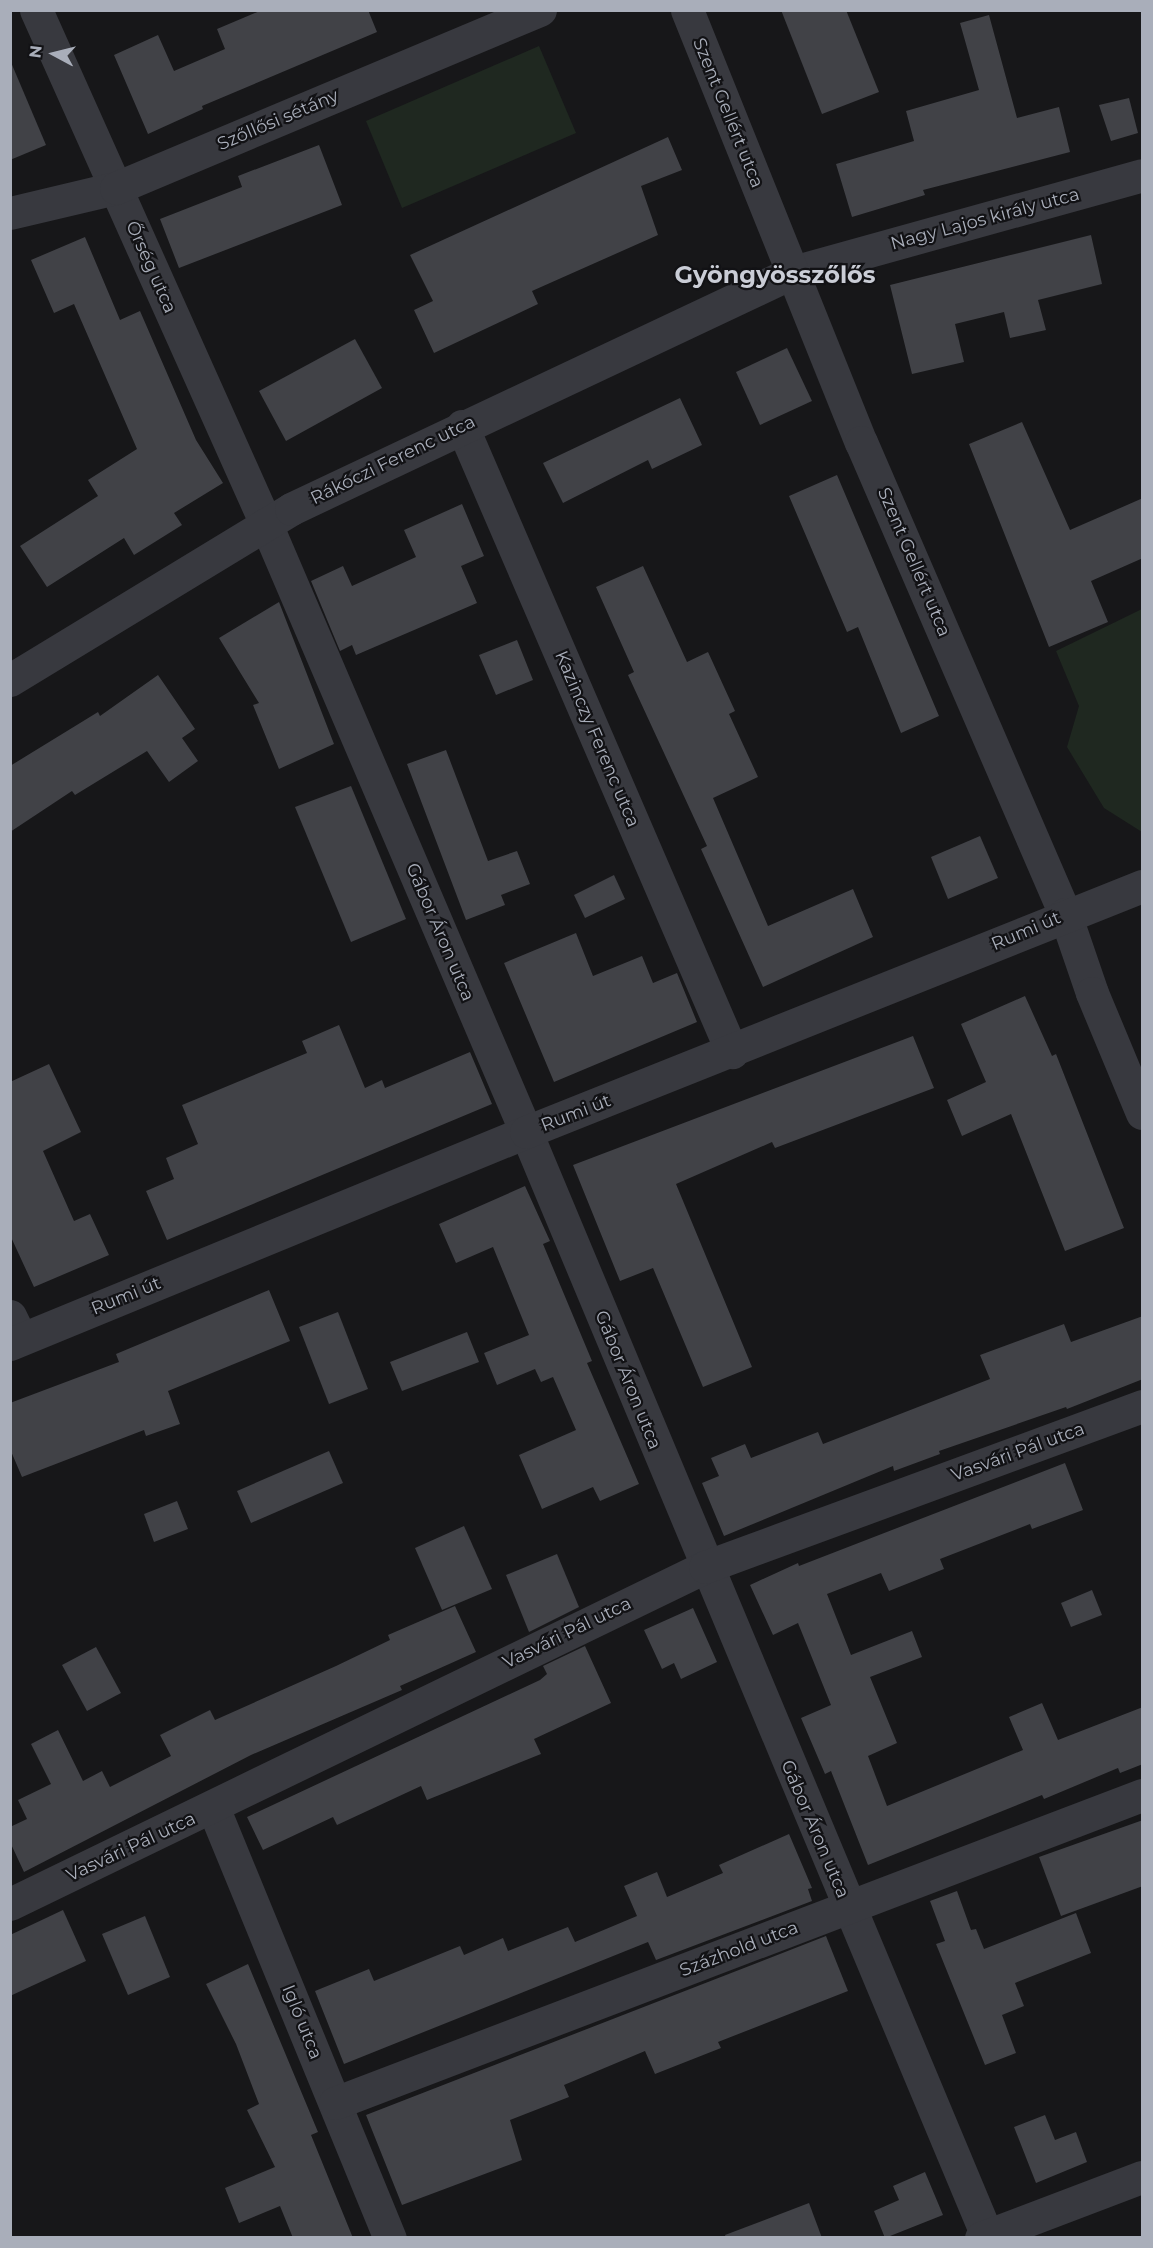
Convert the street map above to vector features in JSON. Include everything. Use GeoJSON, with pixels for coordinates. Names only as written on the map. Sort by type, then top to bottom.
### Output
{"type":"FeatureCollection","features":[{"type":"Feature","properties":{"kind":"street","name":"Őrség utca"},"geometry":{"type":"LineString","coordinates":[[36,10],[266,524]]}},
{"type":"Feature","properties":{"kind":"street","name":"Szőllősi sétány"},"geometry":{"type":"LineString","coordinates":[[10,213],[116,188],[540,10]]}},
{"type":"Feature","properties":{"kind":"street","name":"Szent Gellért utca"},"geometry":{"type":"LineString","coordinates":[[687,10],[861,442],[1065,914],[1089,985],[1143,1113]]}},
{"type":"Feature","properties":{"kind":"street","name":"Nagy Lajos király utca"},"geometry":{"type":"LineString","coordinates":[[793,272],[1143,175]]}},
{"type":"Feature","properties":{"kind":"street","name":"Rákóczi Ferenc utca"},"geometry":{"type":"LineString","coordinates":[[10,680],[266,524],[462,426],[793,272]]}},
{"type":"Feature","properties":{"kind":"street","name":"Kazinczy Ferenc utca"},"geometry":{"type":"LineString","coordinates":[[462,426],[732,1052]]}},
{"type":"Feature","properties":{"kind":"street","name":"Gábor Áron utca"},"geometry":{"type":"LineString","coordinates":[[266,524],[526,1132],[985,2237]]}},
{"type":"Feature","properties":{"kind":"street","name":"Rumi út"},"geometry":{"type":"LineString","coordinates":[[14,1333],[732,1052],[1065,914],[1143,886]]}},
{"type":"Feature","properties":{"kind":"street","name":"Vasvári Pál utca"},"geometry":{"type":"LineString","coordinates":[[10,1904],[705,1566],[1143,1406]]}},
{"type":"Feature","properties":{"kind":"street","name":"Százhold utca"},"geometry":{"type":"LineString","coordinates":[[335,2103],[1143,1795]]}},
{"type":"Feature","properties":{"kind":"street","name":"Igló utca"},"geometry":{"type":"LineString","coordinates":[[213,1807],[390,2238]]}},
{"type":"Feature","properties":{"kind":"street"},"geometry":{"type":"LineString","coordinates":[[985,2237],[1143,2177]]}},
{"type":"Feature","properties":{"kind":"shaded area"},"geometry":{"type":"Polygon","coordinates":[[[539,46],[576,133],[402,208],[366,121],[539,46]]]}},
{"type":"Feature","properties":{"kind":"shaded area"},"geometry":{"type":"Polygon","coordinates":[[[1142,609],[1142,832],[1104,808],[1067,747],[1079,706],[1056,651],[1142,609]]]}},
{"type":"Feature","properties":{"kind":"building"},"geometry":{"type":"Polygon","coordinates":[[[262,10],[368,10],[377,32],[202,106],[203,109],[148,134],[114,55],[158,35],[174,71],[225,49],[217,29],[262,10]]]}},
{"type":"Feature","properties":{"kind":"building"},"geometry":{"type":"Polygon","coordinates":[[[781,10],[846,10],[879,92],[822,114],[781,10]]]}},
{"type":"Feature","properties":{"kind":"building"},"geometry":{"type":"Polygon","coordinates":[[[989,15],[1017,118],[1059,107],[1070,152],[923,190],[925,195],[852,217],[836,164],[914,141],[906,111],[979,90],[960,23],[989,15]]]}},
{"type":"Feature","properties":{"kind":"building"},"geometry":{"type":"Polygon","coordinates":[[[10,60],[46,145],[10,160],[10,60]]]}},
{"type":"Feature","properties":{"kind":"building"},"geometry":{"type":"Polygon","coordinates":[[[1129,98],[1138,133],[1111,141],[1099,105],[1129,98]]]}},
{"type":"Feature","properties":{"kind":"building"},"geometry":{"type":"Polygon","coordinates":[[[668,137],[682,170],[641,186],[658,235],[532,291],[538,304],[434,353],[414,310],[433,301],[410,255],[668,137]]]}},
{"type":"Feature","properties":{"kind":"building"},"geometry":{"type":"Polygon","coordinates":[[[319,145],[342,205],[179,268],[160,219],[242,187],[238,176],[319,145]]]}},
{"type":"Feature","properties":{"kind":"building"},"geometry":{"type":"Polygon","coordinates":[[[1091,235],[1102,284],[1038,300],[1046,330],[1010,338],[1004,312],[955,324],[964,362],[912,374],[890,285],[1091,235]]]}},
{"type":"Feature","properties":{"kind":"building"},"geometry":{"type":"Polygon","coordinates":[[[85,237],[120,320],[140,311],[196,440],[223,483],[174,513],[182,525],[134,555],[124,538],[47,587],[20,546],[98,496],[88,480],[137,449],[74,304],[54,313],[31,260],[85,237]]]}},
{"type":"Feature","properties":{"kind":"building"},"geometry":{"type":"Polygon","coordinates":[[[355,339],[382,388],[286,441],[259,391],[355,339]]]}},
{"type":"Feature","properties":{"kind":"building"},"geometry":{"type":"Polygon","coordinates":[[[787,348],[812,401],[760,425],[736,372],[787,348]]]}},
{"type":"Feature","properties":{"kind":"building"},"geometry":{"type":"Polygon","coordinates":[[[680,398],[702,445],[652,469],[648,460],[563,503],[543,463],[680,398]]]}},
{"type":"Feature","properties":{"kind":"building"},"geometry":{"type":"Polygon","coordinates":[[[1022,422],[1070,530],[1143,498],[1143,558],[1091,581],[1108,622],[1049,647],[969,444],[1022,422]]]}},
{"type":"Feature","properties":{"kind":"building"},"geometry":{"type":"Polygon","coordinates":[[[837,475],[939,716],[901,733],[858,627],[847,632],[789,496],[837,475]]]}},
{"type":"Feature","properties":{"kind":"building"},"geometry":{"type":"Polygon","coordinates":[[[462,504],[484,556],[461,566],[477,603],[356,655],[352,645],[340,651],[311,581],[343,566],[352,586],[416,557],[404,530],[462,504]]]}},
{"type":"Feature","properties":{"kind":"building"},"geometry":{"type":"Polygon","coordinates":[[[643,566],[687,662],[708,652],[735,711],[729,714],[758,777],[713,798],[768,926],[853,889],[873,937],[763,987],[701,849],[707,846],[628,675],[634,672],[596,587],[643,566]]]}},
{"type":"Feature","properties":{"kind":"building"},"geometry":{"type":"Polygon","coordinates":[[[279,602],[334,744],[279,769],[253,705],[259,703],[219,638],[279,602]]]}},
{"type":"Feature","properties":{"kind":"building"},"geometry":{"type":"Polygon","coordinates":[[[517,640],[533,680],[496,695],[479,655],[517,640]]]}},
{"type":"Feature","properties":{"kind":"building"},"geometry":{"type":"Polygon","coordinates":[[[158,675],[195,729],[182,738],[198,761],[169,782],[147,751],[75,795],[72,791],[10,832],[10,766],[98,712],[100,716],[158,675]]]}},
{"type":"Feature","properties":{"kind":"building"},"geometry":{"type":"Polygon","coordinates":[[[446,750],[488,861],[517,851],[530,884],[501,895],[505,905],[466,920],[407,764],[446,750]]]}},
{"type":"Feature","properties":{"kind":"building"},"geometry":{"type":"Polygon","coordinates":[[[351,786],[406,919],[351,942],[295,807],[351,786]]]}},
{"type":"Feature","properties":{"kind":"building"},"geometry":{"type":"Polygon","coordinates":[[[980,836],[998,878],[948,899],[931,857],[980,836]]]}},
{"type":"Feature","properties":{"kind":"building"},"geometry":{"type":"Polygon","coordinates":[[[614,875],[625,899],[585,918],[574,895],[614,875]]]}},
{"type":"Feature","properties":{"kind":"building"},"geometry":{"type":"Polygon","coordinates":[[[576,933],[593,976],[642,956],[653,983],[677,973],[697,1022],[554,1082],[504,963],[576,933]]]}},
{"type":"Feature","properties":{"kind":"building"},"geometry":{"type":"Polygon","coordinates":[[[1025,996],[1052,1056],[1056,1054],[1124,1228],[1065,1251],[1011,1114],[962,1136],[947,1100],[986,1082],[961,1024],[1025,996]]]}},
{"type":"Feature","properties":{"kind":"building"},"geometry":{"type":"Polygon","coordinates":[[[339,1025],[365,1088],[382,1080],[385,1088],[470,1052],[492,1104],[167,1240],[146,1191],[174,1179],[166,1158],[198,1144],[182,1105],[307,1053],[302,1041],[339,1025]]]}},
{"type":"Feature","properties":{"kind":"building"},"geometry":{"type":"Polygon","coordinates":[[[913,1036],[934,1088],[775,1148],[772,1142],[676,1184],[752,1367],[703,1387],[653,1268],[620,1281],[573,1165],[913,1036]]]}},
{"type":"Feature","properties":{"kind":"building"},"geometry":{"type":"Polygon","coordinates":[[[49,1064],[81,1132],[43,1151],[74,1221],[90,1214],[109,1255],[34,1287],[10,1235],[10,1082],[49,1064]]]}},
{"type":"Feature","properties":{"kind":"building"},"geometry":{"type":"Polygon","coordinates":[[[525,1186],[550,1241],[543,1244],[592,1361],[587,1363],[639,1484],[600,1501],[593,1487],[542,1509],[519,1455],[576,1430],[553,1377],[541,1382],[535,1369],[497,1385],[484,1353],[529,1335],[493,1247],[456,1263],[439,1224],[525,1186]]]}},
{"type":"Feature","properties":{"kind":"building"},"geometry":{"type":"Polygon","coordinates":[[[269,1290],[290,1341],[168,1391],[180,1424],[146,1436],[144,1430],[22,1477],[10,1449],[10,1403],[119,1362],[116,1354],[269,1290]]]}},
{"type":"Feature","properties":{"kind":"building"},"geometry":{"type":"Polygon","coordinates":[[[338,1312],[368,1389],[329,1404],[299,1327],[338,1312]]]}},
{"type":"Feature","properties":{"kind":"building"},"geometry":{"type":"Polygon","coordinates":[[[1143,1316],[1143,1379],[1067,1409],[1066,1407],[939,1451],[940,1454],[894,1471],[893,1466],[724,1536],[702,1483],[719,1476],[711,1458],[745,1444],[751,1458],[818,1432],[823,1444],[990,1379],[980,1355],[1064,1324],[1071,1342],[1143,1316]]]}},
{"type":"Feature","properties":{"kind":"building"},"geometry":{"type":"Polygon","coordinates":[[[467,1332],[479,1362],[402,1391],[390,1362],[467,1332]]]}},
{"type":"Feature","properties":{"kind":"building"},"geometry":{"type":"Polygon","coordinates":[[[329,1451],[343,1483],[251,1523],[237,1491],[329,1451]]]}},
{"type":"Feature","properties":{"kind":"building"},"geometry":{"type":"Polygon","coordinates":[[[1065,1463],[1083,1510],[1032,1529],[1030,1524],[940,1559],[944,1569],[889,1591],[881,1573],[827,1594],[851,1655],[912,1631],[922,1657],[870,1677],[897,1743],[868,1756],[887,1806],[1023,1750],[1009,1717],[1042,1703],[1058,1740],[1143,1707],[1143,1764],[1120,1773],[1118,1768],[1044,1799],[1042,1795],[868,1865],[831,1771],[825,1774],[801,1718],[831,1705],[798,1623],[773,1635],[750,1585],[798,1563],[799,1566],[1065,1463]]]}},
{"type":"Feature","properties":{"kind":"building"},"geometry":{"type":"Polygon","coordinates":[[[177,1501],[188,1529],[154,1542],[144,1514],[177,1501]]]}},
{"type":"Feature","properties":{"kind":"building"},"geometry":{"type":"Polygon","coordinates":[[[464,1526],[492,1589],[442,1610],[415,1548],[464,1526]]]}},
{"type":"Feature","properties":{"kind":"building"},"geometry":{"type":"Polygon","coordinates":[[[557,1554],[579,1607],[529,1632],[506,1575],[557,1554]]]}},
{"type":"Feature","properties":{"kind":"building"},"geometry":{"type":"Polygon","coordinates":[[[1092,1590],[1102,1615],[1071,1627],[1061,1603],[1092,1590]]]}},
{"type":"Feature","properties":{"kind":"building"},"geometry":{"type":"Polygon","coordinates":[[[455,1606],[476,1652],[400,1686],[402,1690],[251,1755],[24,1872],[10,1842],[10,1827],[27,1819],[18,1800],[51,1784],[31,1744],[58,1730],[83,1781],[102,1771],[110,1787],[171,1756],[160,1735],[210,1710],[215,1720],[336,1666],[390,1640],[388,1635],[455,1606]]]}},
{"type":"Feature","properties":{"kind":"building"},"geometry":{"type":"Polygon","coordinates":[[[693,1608],[717,1662],[681,1679],[674,1663],[662,1669],[644,1630],[693,1608]]]}},
{"type":"Feature","properties":{"kind":"building"},"geometry":{"type":"Polygon","coordinates":[[[585,1646],[611,1703],[534,1739],[541,1754],[427,1800],[421,1786],[337,1825],[333,1817],[263,1850],[247,1817],[540,1680],[547,1674],[543,1666],[585,1646]]]}},
{"type":"Feature","properties":{"kind":"building"},"geometry":{"type":"Polygon","coordinates":[[[96,1647],[121,1693],[87,1711],[62,1665],[96,1647]]]}},
{"type":"Feature","properties":{"kind":"building"},"geometry":{"type":"Polygon","coordinates":[[[1143,1820],[1143,1886],[1061,1916],[1039,1857],[1143,1820]]]}},
{"type":"Feature","properties":{"kind":"building"},"geometry":{"type":"Polygon","coordinates":[[[789,1834],[812,1888],[808,1889],[812,1901],[656,1960],[648,1942],[344,2064],[315,1991],[369,1969],[374,1981],[460,1946],[464,1955],[503,1938],[508,1951],[568,1927],[575,1942],[637,1916],[624,1886],[657,1872],[667,1897],[723,1873],[719,1865],[789,1834]]]}},
{"type":"Feature","properties":{"kind":"building"},"geometry":{"type":"Polygon","coordinates":[[[957,1891],[971,1930],[976,1929],[984,1949],[1076,1913],[1091,1953],[1015,1983],[1024,2006],[1002,2015],[1016,2053],[985,2065],[936,1944],[945,1941],[930,1901],[957,1891]]]}},
{"type":"Feature","properties":{"kind":"building"},"geometry":{"type":"Polygon","coordinates":[[[63,1910],[86,1961],[10,1996],[10,1935],[63,1910]]]}},
{"type":"Feature","properties":{"kind":"building"},"geometry":{"type":"Polygon","coordinates":[[[145,1916],[170,1977],[128,1995],[102,1934],[145,1916]]]}},
{"type":"Feature","properties":{"kind":"building"},"geometry":{"type":"Polygon","coordinates":[[[826,1936],[848,1991],[718,2042],[721,2048],[655,2074],[645,2051],[564,2085],[569,2097],[510,2120],[522,2160],[402,2205],[366,2115],[826,1936]]]}},
{"type":"Feature","properties":{"kind":"building"},"geometry":{"type":"Polygon","coordinates":[[[248,1964],[318,2132],[311,2135],[353,2238],[293,2238],[280,2206],[239,2223],[225,2188],[275,2167],[247,2110],[259,2104],[236,2044],[206,1984],[248,1964]]]}},
{"type":"Feature","properties":{"kind":"building"},"geometry":{"type":"Polygon","coordinates":[[[1045,2115],[1055,2140],[1076,2132],[1087,2162],[1036,2183],[1014,2127],[1045,2115]]]}},
{"type":"Feature","properties":{"kind":"building"},"geometry":{"type":"Polygon","coordinates":[[[925,2172],[943,2215],[885,2238],[874,2211],[899,2200],[893,2186],[925,2172]]]}},
{"type":"Feature","properties":{"kind":"building"},"geometry":{"type":"Polygon","coordinates":[[[809,2203],[822,2238],[726,2238],[725,2235],[809,2203]]]}},
{"type":"Feature","properties":{"kind":"district","name":"Gyöngyösszőlős"},"geometry":{"type":"Point","coordinates":[775,275]}}]}
